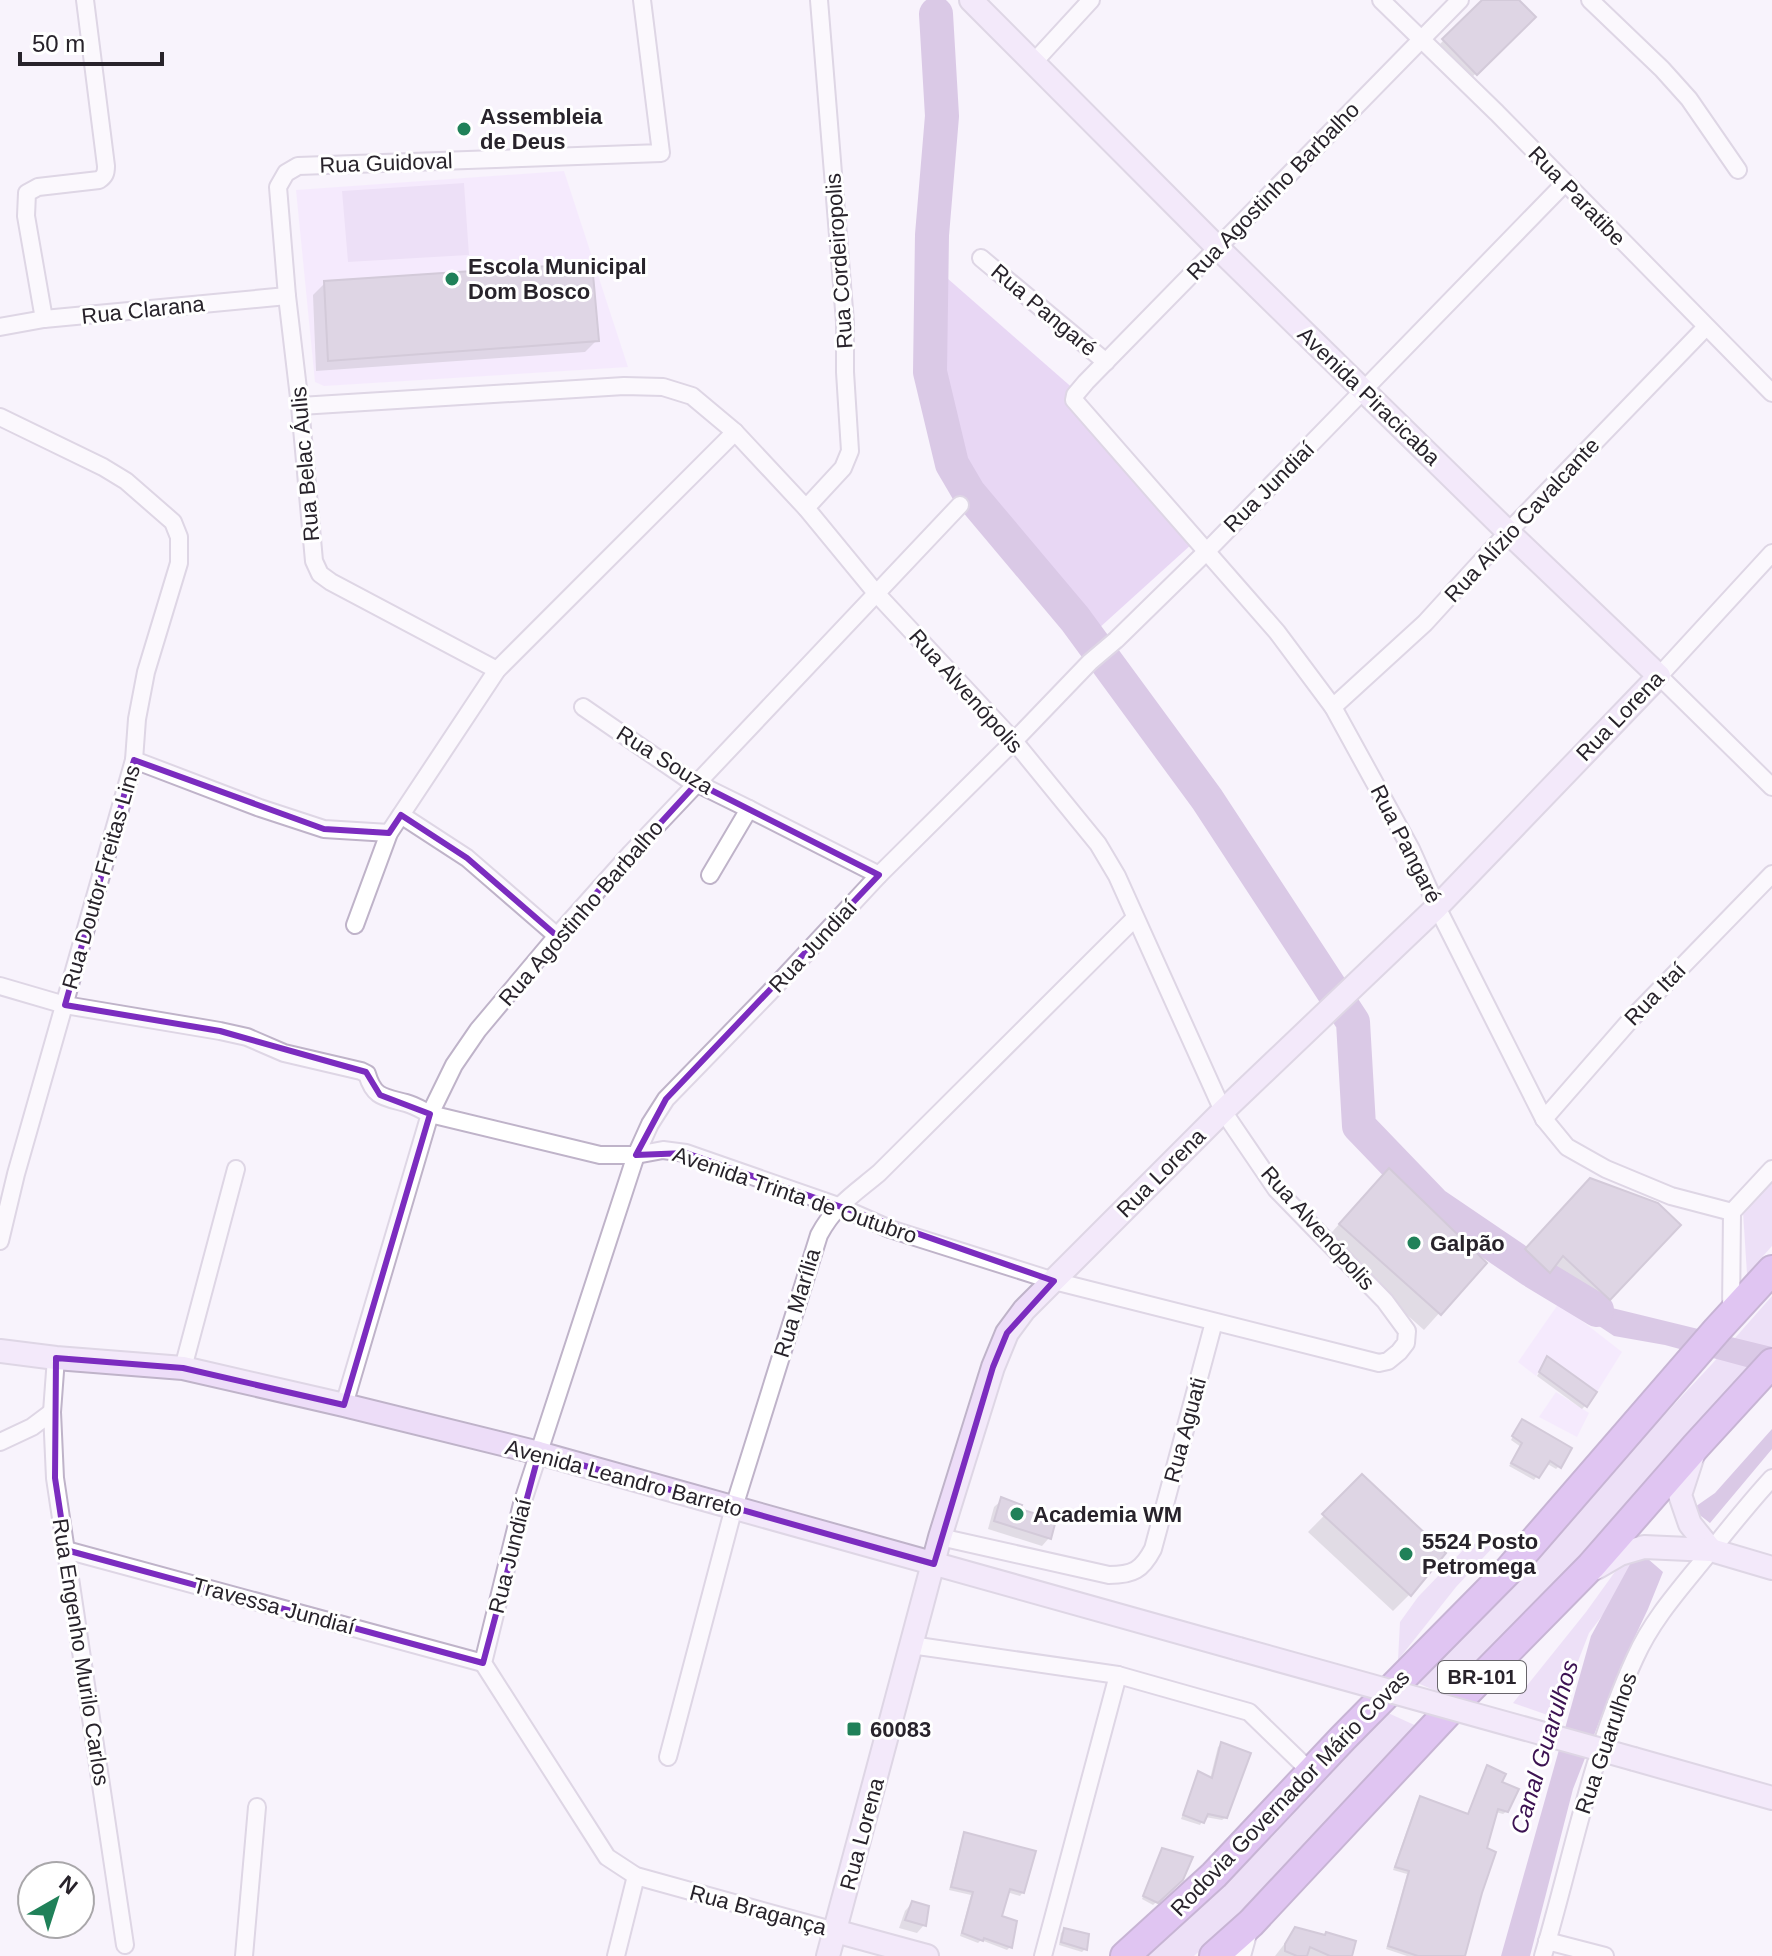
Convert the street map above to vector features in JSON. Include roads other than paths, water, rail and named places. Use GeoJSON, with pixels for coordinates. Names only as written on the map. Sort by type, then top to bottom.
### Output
{"type":"FeatureCollection","features":[{"type":"Feature","properties":{"kind":"highway","name":"Rodovia Governador Mário Covas"},"geometry":{"type":"LineString","coordinates":[[1127,1953],[1214,1875],[1509,1570],[1772,1270]]}},
{"type":"Feature","properties":{"kind":"highway","name":"BR-101"},"geometry":{"type":"LineString","coordinates":[[1214,1956],[1251,1923],[1465,1694],[1591,1566],[1772,1363]]}},
{"type":"Feature","properties":{"kind":"main road","name":"Avenida Piracicaba"},"geometry":{"type":"LineString","coordinates":[[971,0],[1217,247],[1659,676]]}},
{"type":"Feature","properties":{"kind":"main road","name":"Rua Lorena"},"geometry":{"type":"LineString","coordinates":[[828,1956],[940,1537],[993,1367],[1007,1333],[1024,1310],[1223,1111],[1437,907],[1659,676]]}},
{"type":"Feature","properties":{"kind":"main road","name":"Avenida Leandro Barreto"},"geometry":{"type":"LineString","coordinates":[[0,1351],[183,1368],[539,1453],[1772,1798]]}},
{"type":"Feature","properties":{"kind":"main road"},"geometry":{"type":"LineString","coordinates":[[1692,1542],[1680,1495],[1696,1446]]}},
{"type":"Feature","properties":{"kind":"main road"},"geometry":{"type":"LineString","coordinates":[[1578,1579],[1620,1554],[1644,1547],[1692,1542],[1772,1568]]}},
{"type":"Feature","properties":{"kind":"main road","name":"Rua Bragança"},"geometry":{"type":"LineString","coordinates":[[835,1931],[927,1956]]}},
{"type":"Feature","properties":{"kind":"street"},"geometry":{"type":"LineString","coordinates":[[44,319],[26,216],[27,193],[56,184],[99,180],[106,172],[85,0]]}},
{"type":"Feature","properties":{"kind":"street","name":"Rua Guidoval"},"geometry":{"type":"LineString","coordinates":[[287,296],[278,187],[286,173],[298,166],[661,153],[642,0]]}},
{"type":"Feature","properties":{"kind":"street","name":"Rua Cordeiropolis"},"geometry":{"type":"LineString","coordinates":[[806,508],[843,468],[850,451],[845,322],[819,0]]}},
{"type":"Feature","properties":{"kind":"street"},"geometry":{"type":"LineString","coordinates":[[1034,62],[1091,0]]}},
{"type":"Feature","properties":{"kind":"street","name":"Rua Paratibe"},"geometry":{"type":"LineString","coordinates":[[1381,0],[1497,113],[1772,393]]}},
{"type":"Feature","properties":{"kind":"street","name":"Rua Agostinho Barbalho"},"geometry":{"type":"LineString","coordinates":[[1086,382],[1460,0]]}},
{"type":"Feature","properties":{"kind":"street"},"geometry":{"type":"LineString","coordinates":[[1590,0],[1689,99],[1738,170]]}},
{"type":"Feature","properties":{"kind":"street","name":"Rua Jundiaí"},"geometry":{"type":"LineString","coordinates":[[483,1663],[522,1504],[636,1155],[666,1099],[879,875],[1090,662],[1207,551],[1565,183]]}},
{"type":"Feature","properties":{"kind":"street","name":"Rua Pangaré"},"geometry":{"type":"LineString","coordinates":[[981,258],[1106,362]]}},
{"type":"Feature","properties":{"kind":"street","name":"Rua Clarana"},"geometry":{"type":"LineString","coordinates":[[0,327],[44,319],[287,296]]}},
{"type":"Feature","properties":{"kind":"street","name":"Rua Belac Áulis"},"geometry":{"type":"LineString","coordinates":[[287,296],[314,561],[320,574],[497,670]]}},
{"type":"Feature","properties":{"kind":"street","name":"Rua Alízio Cavalcante"},"geometry":{"type":"LineString","coordinates":[[1333,707],[1425,623],[1508,532],[1706,327]]}},
{"type":"Feature","properties":{"kind":"street","name":"Rua Pangaré"},"geometry":{"type":"LineString","coordinates":[[1086,382],[1075,395],[1077,405],[1277,632],[1333,707],[1411,849],[1544,1119],[1567,1147],[1606,1169],[1671,1196],[1732,1212]]}},
{"type":"Feature","properties":{"kind":"street","name":"Rua Alvenópolis"},"geometry":{"type":"LineString","coordinates":[[300,406],[624,386],[663,387],[692,396],[735,432],[806,508],[876,593],[1014,741],[1098,844],[1117,876],[1223,1111],[1276,1189],[1385,1301],[1407,1331],[1406,1343]]}},
{"type":"Feature","properties":{"kind":"street","name":"Rua Doutor Freitas Lins"},"geometry":{"type":"LineString","coordinates":[[0,417],[126,481],[173,522],[179,537],[179,563],[146,672],[137,719],[134,760],[16,1174],[0,1241]]}},
{"type":"Feature","properties":{"kind":"street"},"geometry":{"type":"LineString","coordinates":[[355,925],[389,833],[497,670],[735,432]]}},
{"type":"Feature","properties":{"kind":"street","name":"Rua Agostinho Barbalho"},"geometry":{"type":"LineString","coordinates":[[344,1405],[430,1114],[454,1065],[478,1030],[557,936],[960,505]]}},
{"type":"Feature","properties":{"kind":"street","name":"Rua Lorena"},"geometry":{"type":"LineString","coordinates":[[1659,676],[1772,553]]}},
{"type":"Feature","properties":{"kind":"street","name":"Avenida Piracicaba"},"geometry":{"type":"LineString","coordinates":[[1659,676],[1772,787]]}},
{"type":"Feature","properties":{"kind":"street","name":"Rua Souza"},"geometry":{"type":"LineString","coordinates":[[583,707],[686,778],[879,875]]}},
{"type":"Feature","properties":{"kind":"street"},"geometry":{"type":"LineString","coordinates":[[134,760],[324,829],[389,833]]}},
{"type":"Feature","properties":{"kind":"street"},"geometry":{"type":"LineString","coordinates":[[710,875],[749,809]]}},
{"type":"Feature","properties":{"kind":"street"},"geometry":{"type":"LineString","coordinates":[[401,815],[467,858],[557,936]]}},
{"type":"Feature","properties":{"kind":"street","name":"Rua Itaí"},"geometry":{"type":"LineString","coordinates":[[1544,1119],[1633,1017],[1772,874]]}},
{"type":"Feature","properties":{"kind":"street","name":"Rua Marília"},"geometry":{"type":"LineString","coordinates":[[668,1757],[734,1507],[819,1235],[827,1219],[838,1206],[879,1173],[1135,918]]}},
{"type":"Feature","properties":{"kind":"street","name":"Avenida Trinta de Outubro"},"geometry":{"type":"LineString","coordinates":[[0,986],[65,1005],[247,1037],[284,1053],[361,1071],[367,1074],[370,1085],[380,1095],[409,1103],[430,1114],[600,1155],[636,1155],[663,1150],[686,1153],[838,1206],[890,1229],[1054,1281],[1214,1322],[1379,1363],[1388,1361],[1406,1343]]}},
{"type":"Feature","properties":{"kind":"street"},"geometry":{"type":"LineString","coordinates":[[183,1368],[236,1169]]}},
{"type":"Feature","properties":{"kind":"street"},"geometry":{"type":"LineString","coordinates":[[1731,1314],[1732,1212],[1772,1169]]}},
{"type":"Feature","properties":{"kind":"street","name":"Rua Aguati"},"geometry":{"type":"LineString","coordinates":[[940,1537],[1109,1575],[1125,1575],[1137,1570],[1153,1549],[1214,1322]]}},
{"type":"Feature","properties":{"kind":"street","name":"Rua Engenho Murilo Carlos"},"geometry":{"type":"LineString","coordinates":[[56,1358],[52,1412],[55,1478],[125,1945]]}},
{"type":"Feature","properties":{"kind":"street"},"geometry":{"type":"LineString","coordinates":[[0,1442],[32,1427],[52,1412]]}},
{"type":"Feature","properties":{"kind":"street","name":"Rua Guarulhos"},"geometry":{"type":"LineString","coordinates":[[1545,1948],[1589,1788],[1635,1657],[1692,1542],[1747,1504],[1772,1478]]}},
{"type":"Feature","properties":{"kind":"street","name":"Travessa Jundiaí"},"geometry":{"type":"LineString","coordinates":[[66,1550],[483,1663]]}},
{"type":"Feature","properties":{"kind":"street"},"geometry":{"type":"LineString","coordinates":[[911,1645],[1118,1675],[1249,1712],[1311,1772]]}},
{"type":"Feature","properties":{"kind":"street"},"geometry":{"type":"LineString","coordinates":[[483,1663],[607,1857],[636,1876],[616,1956]]}},
{"type":"Feature","properties":{"kind":"street"},"geometry":{"type":"LineString","coordinates":[[1043,1956],[1118,1675]]}},
{"type":"Feature","properties":{"kind":"street"},"geometry":{"type":"LineString","coordinates":[[244,1956],[257,1807]]}},
{"type":"Feature","properties":{"kind":"street","name":"Rua Bragança"},"geometry":{"type":"LineString","coordinates":[[636,1876],[835,1931]]}},
{"type":"Feature","properties":{"kind":"street"},"geometry":{"type":"LineString","coordinates":[[1242,1956],[1251,1923]]}},
{"type":"Feature","properties":{"kind":"street"},"geometry":{"type":"LineString","coordinates":[[1545,1948],[1605,1956]]}},
{"type":"Feature","properties":{"kind":"waterway"},"geometry":{"type":"LineString","coordinates":[[936,14],[942,116],[932,235],[930,372],[952,464],[969,493],[1075,619],[1207,799],[1353,1022],[1359,1126],[1434,1204],[1531,1270],[1597,1310]]}},
{"type":"Feature","properties":{"kind":"place","name":"Assembleia de Deus"},"geometry":{"type":"Point","coordinates":[464,129]}},
{"type":"Feature","properties":{"kind":"place","name":"Escola Municipal Dom Bosco"},"geometry":{"type":"Point","coordinates":[452,279]}},
{"type":"Feature","properties":{"kind":"place","name":"Galpão"},"geometry":{"type":"Point","coordinates":[1414,1243]}},
{"type":"Feature","properties":{"kind":"place","name":"Academia WM"},"geometry":{"type":"Point","coordinates":[1017,1514]}},
{"type":"Feature","properties":{"kind":"place","name":"5524 Posto Petromega"},"geometry":{"type":"Point","coordinates":[1406,1554]}},
{"type":"Feature","properties":{"kind":"place","name":"60083"},"geometry":{"type":"Point","coordinates":[854,1729]}},
{"type":"Feature","properties":{"kind":"water label","name":"Canal Guarulhos"},"geometry":{"type":"Point","coordinates":[1544,1747]}}]}
